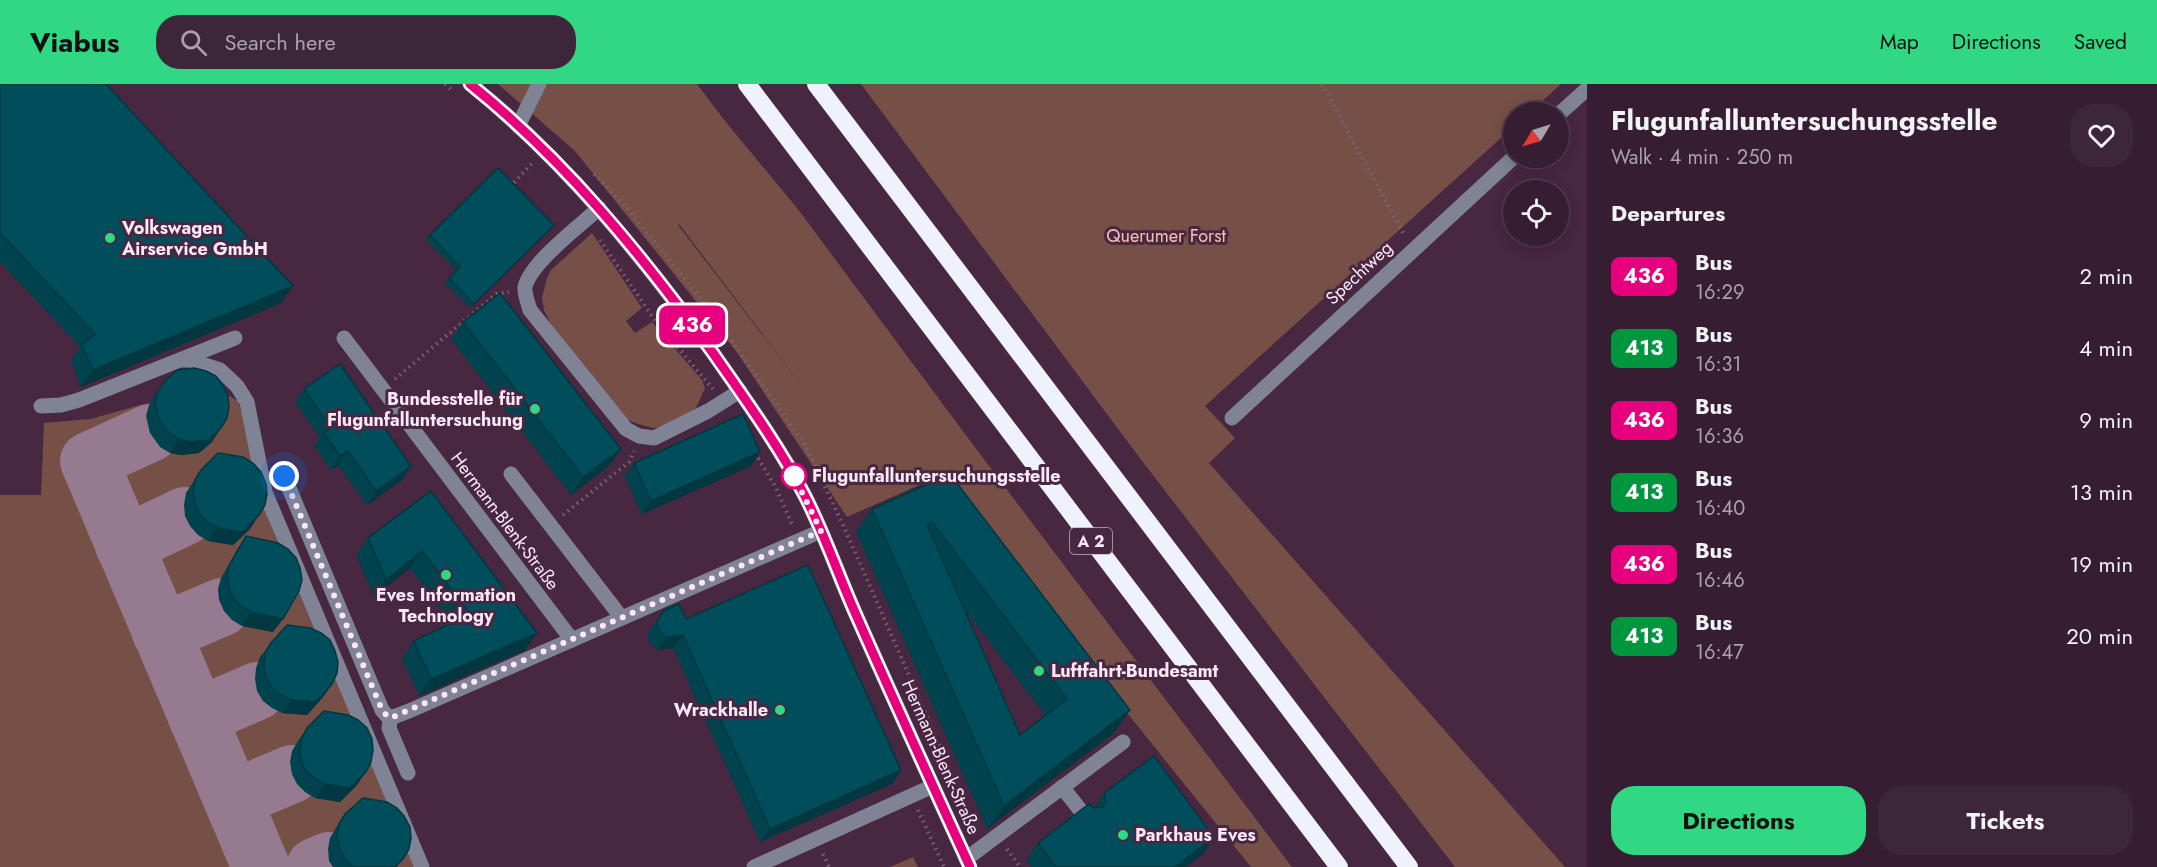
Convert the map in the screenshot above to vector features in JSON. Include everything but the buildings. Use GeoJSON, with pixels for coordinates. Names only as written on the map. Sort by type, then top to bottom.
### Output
{"type":"FeatureCollection","features":[{"type":"Feature","properties":{"kind":"highway","name":"A 2"},"geometry":{"type":"LineString","coordinates":[[747,84],[1339,867]]}},
{"type":"Feature","properties":{"kind":"highway"},"geometry":{"type":"LineString","coordinates":[[816,84],[1409,867]]}},
{"type":"Feature","properties":{"kind":"street","name":"Hermann-Blenk-Straße"},"geometry":{"type":"LineString","coordinates":[[470,84],[518,126],[599,208],[673,299],[740,391],[794,476],[821,531],[856,615],[968,863]]}},
{"type":"Feature","properties":{"kind":"street"},"geometry":{"type":"LineString","coordinates":[[518,126],[539,84]]}},
{"type":"Feature","properties":{"kind":"street"},"geometry":{"type":"LineString","coordinates":[[1569,105],[1587,89]]}},
{"type":"Feature","properties":{"kind":"street","name":"Spechtweg"},"geometry":{"type":"LineString","coordinates":[[1232,418],[1503,167]]}},
{"type":"Feature","properties":{"kind":"street"},"geometry":{"type":"LineString","coordinates":[[599,208],[551,251],[530,276],[524,289],[530,310],[626,429],[639,436],[654,438],[708,411],[740,391]]}},
{"type":"Feature","properties":{"kind":"street"},"geometry":{"type":"LineString","coordinates":[[41,406],[61,405],[79,400],[235,338]]}},
{"type":"Feature","properties":{"kind":"street","name":"Hermann-Blenk-Straße"},"geometry":{"type":"LineString","coordinates":[[344,338],[381,390],[572,640]]}},
{"type":"Feature","properties":{"kind":"street"},"geometry":{"type":"LineString","coordinates":[[180,360],[189,360],[220,370],[237,386],[247,402],[264,492],[422,867]]}},
{"type":"Feature","properties":{"kind":"street"},"geometry":{"type":"LineString","coordinates":[[511,474],[621,617]]}},
{"type":"Feature","properties":{"kind":"street"},"geometry":{"type":"LineString","coordinates":[[284,476],[382,710],[388,717],[393,717],[473,683],[821,531]]}},
{"type":"Feature","properties":{"kind":"street"},"geometry":{"type":"LineString","coordinates":[[393,717],[389,728],[408,773]]}},
{"type":"Feature","properties":{"kind":"street"},"geometry":{"type":"LineString","coordinates":[[968,863],[984,846],[1123,742]]}},
{"type":"Feature","properties":{"kind":"street"},"geometry":{"type":"LineString","coordinates":[[754,867],[933,786]]}},
{"type":"Feature","properties":{"kind":"street"},"geometry":{"type":"LineString","coordinates":[[1062,787],[1085,816]]}},
{"type":"Feature","properties":{"kind":"path"},"geometry":{"type":"LineString","coordinates":[[445,84],[462,99]]}},
{"type":"Feature","properties":{"kind":"path"},"geometry":{"type":"LineString","coordinates":[[1322,84],[1412,250]]}},
{"type":"Feature","properties":{"kind":"path"},"geometry":{"type":"LineString","coordinates":[[510,188],[533,162],[540,170]]}},
{"type":"Feature","properties":{"kind":"path"},"geometry":{"type":"LineString","coordinates":[[585,221],[654,319],[723,402]]}},
{"type":"Feature","properties":{"kind":"path"},"geometry":{"type":"LineString","coordinates":[[381,390],[496,294],[524,289]]}},
{"type":"Feature","properties":{"kind":"path"},"geometry":{"type":"LineString","coordinates":[[654,319],[659,315]]}},
{"type":"Feature","properties":{"kind":"path"},"geometry":{"type":"LineString","coordinates":[[550,525],[629,462],[639,436]]}},
{"type":"Feature","properties":{"kind":"path"},"geometry":{"type":"LineString","coordinates":[[754,451],[775,486],[798,541]]}},
{"type":"Feature","properties":{"kind":"path"},"geometry":{"type":"LineString","coordinates":[[820,477],[984,846]]}},
{"type":"Feature","properties":{"kind":"path"},"geometry":{"type":"LineString","coordinates":[[911,796],[944,867]]}},
{"type":"Feature","properties":{"kind":"green space"},"geometry":{"type":"Polygon","coordinates":[[[498,84],[697,84],[797,208],[1292,867],[1251,867],[1087,663],[944,474],[847,517],[736,351],[575,151],[498,84]],[[679,224],[678,225],[814,402],[679,224]]]}},
{"type":"Feature","properties":{"kind":"green space","name":"Querumer Forst"},"geometry":{"type":"Polygon","coordinates":[[[861,84],[1561,84],[1541,102],[1503,102],[1503,136],[1205,406],[1235,438],[1209,463],[1565,867],[1455,867],[1139,457],[861,84]]]}},
{"type":"Feature","properties":{"kind":"green space"},"geometry":{"type":"Polygon","coordinates":[[[592,233],[642,308],[626,321],[635,333],[652,322],[702,380],[705,388],[696,408],[686,417],[665,427],[653,428],[628,420],[555,333],[544,310],[542,298],[551,270],[592,233]]]}},
{"type":"Feature","properties":{"kind":"green space"},"geometry":{"type":"Polygon","coordinates":[[[219,390],[238,401],[258,489],[274,534],[415,867],[0,867],[0,495],[41,495],[44,423],[91,419],[140,405],[219,390]]]}},
{"type":"Feature","properties":{"kind":"green space"},"geometry":{"type":"Polygon","coordinates":[[[913,857],[918,867],[890,867],[913,857]]]}},
{"type":"Feature","properties":{"kind":"taxiway"},"geometry":{"type":"LineString","coordinates":[[150,433],[89,461],[261,867]]}},
{"type":"Feature","properties":{"kind":"taxiway"},"geometry":{"type":"LineString","coordinates":[[124,545],[185,516]]}},
{"type":"Feature","properties":{"kind":"taxiway"},"geometry":{"type":"LineString","coordinates":[[161,633],[222,607]]}},
{"type":"Feature","properties":{"kind":"taxiway"},"geometry":{"type":"LineString","coordinates":[[197,717],[257,691]]}},
{"type":"Feature","properties":{"kind":"taxiway"},"geometry":{"type":"LineString","coordinates":[[233,799],[292,774]]}},
{"type":"Feature","properties":{"kind":"taxiway"},"geometry":{"type":"LineString","coordinates":[[315,867],[329,861]]}},
{"type":"Feature","properties":{"kind":"bus line","name":"436"},"geometry":{"type":"LineString","coordinates":[[470,84],[492,101],[533,140],[599,208],[673,299],[740,391],[774,444],[805,496],[970,867]]}},
{"type":"Feature","properties":{"kind":"place","name":"Volkswagen Airservice GmbH"},"geometry":{"type":"Point","coordinates":[110,238]}},
{"type":"Feature","properties":{"kind":"place","name":"Bundesstelle für Flugunfalluntersuchung"},"geometry":{"type":"Point","coordinates":[535,409]}},
{"type":"Feature","properties":{"kind":"place","name":"Flugunfalluntersuchungsstelle"},"geometry":{"type":"Point","coordinates":[794,476]}},
{"type":"Feature","properties":{"kind":"place","name":"Eves Information Technology"},"geometry":{"type":"Point","coordinates":[446,575]}},
{"type":"Feature","properties":{"kind":"place","name":"Luftfahrt-Bundesamt"},"geometry":{"type":"Point","coordinates":[1039,671]}},
{"type":"Feature","properties":{"kind":"place","name":"Wrackhalle"},"geometry":{"type":"Point","coordinates":[780,710]}},
{"type":"Feature","properties":{"kind":"place","name":"Parkhaus Eves"},"geometry":{"type":"Point","coordinates":[1123,835]}},
{"type":"Feature","properties":{"kind":"route"},"geometry":{"type":"LineString","coordinates":[[284,476],[382,710],[388,717],[393,717],[821,531],[794,476]]}}]}
